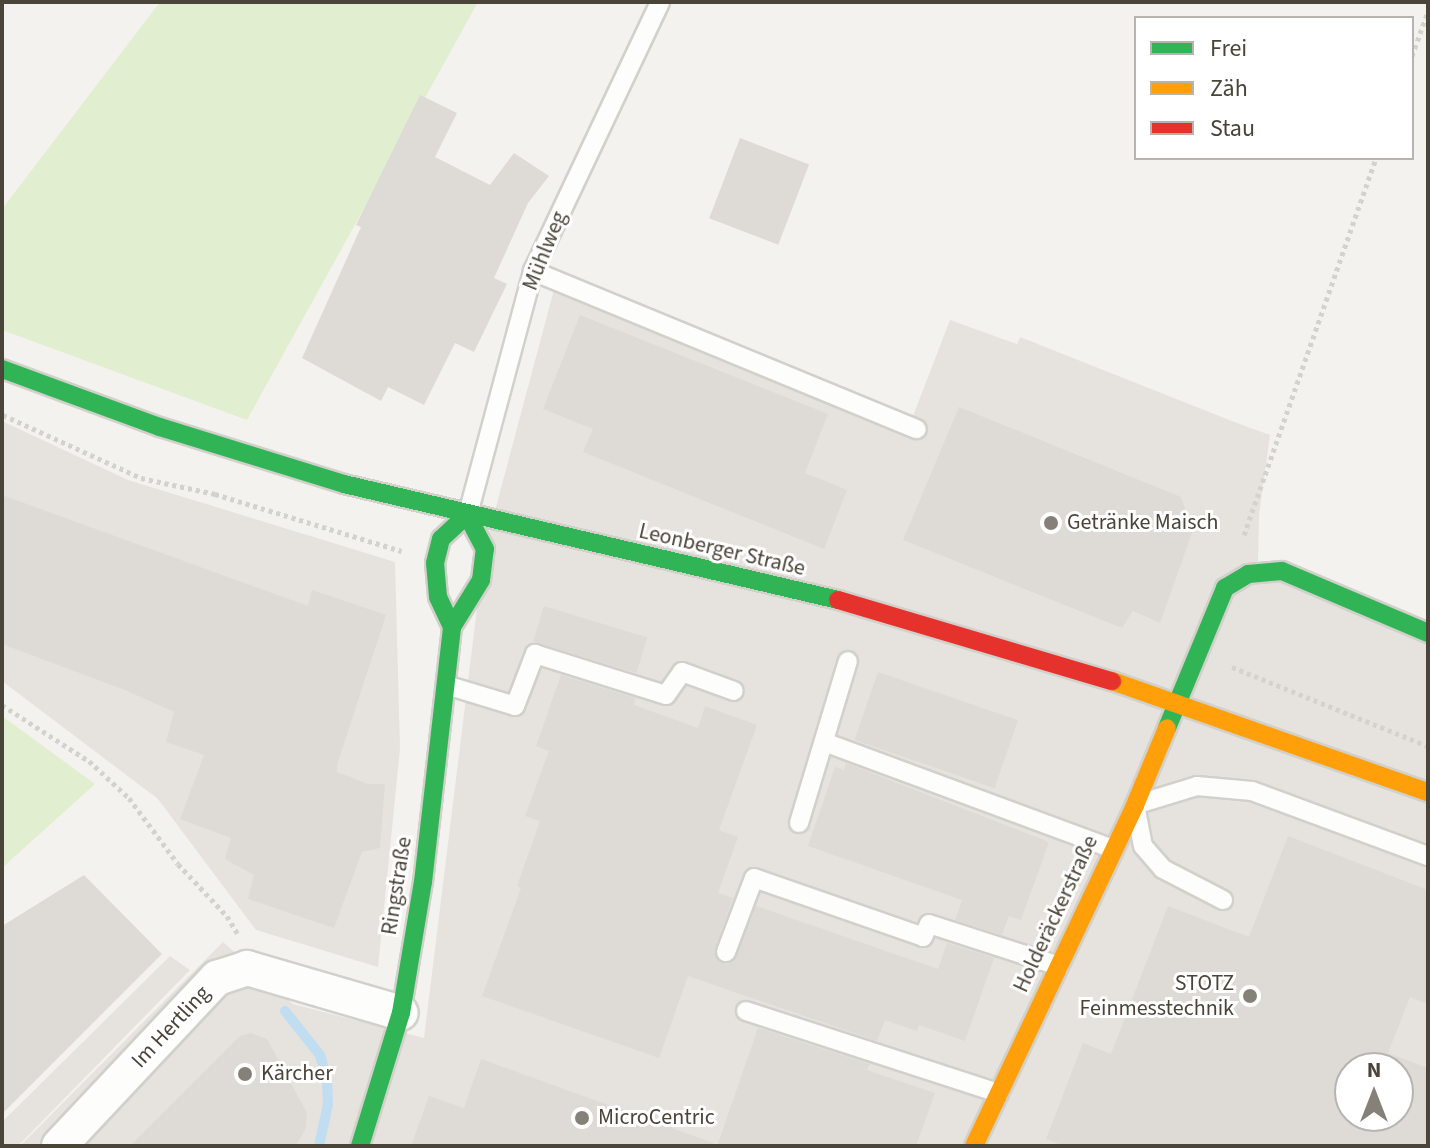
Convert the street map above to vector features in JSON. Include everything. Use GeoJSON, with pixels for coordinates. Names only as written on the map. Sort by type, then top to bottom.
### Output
{"type":"FeatureCollection","features":[{"type":"Feature","properties":{"kind":"street","name":"Leonberger Straße"},"geometry":{"type":"LineString","coordinates":[[2,369],[160,427],[344,484],[846,602],[1179,702],[1428,792]]}},
{"type":"Feature","properties":{"kind":"street"},"geometry":{"type":"LineString","coordinates":[[435,563],[441,539],[467,515]]}},
{"type":"Feature","properties":{"kind":"street","name":"Ringstraße"},"geometry":{"type":"LineString","coordinates":[[360,1146],[401,1013],[423,882],[452,627],[481,580],[485,549],[467,515]]}},
{"type":"Feature","properties":{"kind":"street","name":"Ringstraße"},"geometry":{"type":"LineString","coordinates":[[435,563],[438,597],[452,627]]}},
{"type":"Feature","properties":{"kind":"street","name":"Holderäckerstraße"},"geometry":{"type":"LineString","coordinates":[[974,1146],[1135,805],[1225,588],[1248,574],[1282,571],[1428,633]]}},
{"type":"Feature","properties":{"kind":"street"},"geometry":{"type":"LineString","coordinates":[[247,968],[401,1013]]}},
{"type":"Feature","properties":{"kind":"street","name":"Im Hertling"},"geometry":{"type":"LineString","coordinates":[[59,1146],[217,978],[247,968]]}},
{"type":"Feature","properties":{"kind":"lane","name":"Mühlweg"},"geometry":{"type":"LineString","coordinates":[[467,515],[533,271],[660,2]]}},
{"type":"Feature","properties":{"kind":"lane"},"geometry":{"type":"LineString","coordinates":[[533,271],[917,429]]}},
{"type":"Feature","properties":{"kind":"lane"},"geometry":{"type":"LineString","coordinates":[[446,685],[515,706],[535,654],[666,695],[682,672],[734,691]]}},
{"type":"Feature","properties":{"kind":"lane"},"geometry":{"type":"LineString","coordinates":[[799,823],[848,661]]}},
{"type":"Feature","properties":{"kind":"lane"},"geometry":{"type":"LineString","coordinates":[[824,742],[1114,849]]}},
{"type":"Feature","properties":{"kind":"lane"},"geometry":{"type":"LineString","coordinates":[[1223,900],[1163,869],[1143,846],[1135,805],[1197,786],[1252,791],[1428,856]]}},
{"type":"Feature","properties":{"kind":"lane"},"geometry":{"type":"LineString","coordinates":[[726,952],[754,878],[923,937],[929,924],[1059,966]]}},
{"type":"Feature","properties":{"kind":"lane"},"geometry":{"type":"LineString","coordinates":[[746,1011],[999,1093]]}},
{"type":"Feature","properties":{"kind":"path"},"geometry":{"type":"LineString","coordinates":[[1414,50],[1428,11]]}},
{"type":"Feature","properties":{"kind":"path"},"geometry":{"type":"LineString","coordinates":[[1241,548],[1375,160]]}},
{"type":"Feature","properties":{"kind":"path"},"geometry":{"type":"LineString","coordinates":[[3,415],[141,478],[215,494],[435,563]]}},
{"type":"Feature","properties":{"kind":"path"},"geometry":{"type":"LineString","coordinates":[[1198,653],[1428,746]]}},
{"type":"Feature","properties":{"kind":"path"},"geometry":{"type":"LineString","coordinates":[[2,705],[89,761],[129,798],[178,864],[238,931],[247,968]]}},
{"type":"Feature","properties":{"kind":"shaded area"},"geometry":{"type":"Polygon","coordinates":[[[559,271],[913,416],[950,320],[1270,435],[1259,515],[1258,563],[1428,634],[1428,1146],[20,1146],[223,942],[293,1004],[424,1038],[484,552],[559,271]]]}},
{"type":"Feature","properties":{"kind":"shaded area"},"geometry":{"type":"Polygon","coordinates":[[[1020,337],[1247,427],[1225,485],[1183,491],[989,416],[1020,337]]]}},
{"type":"Feature","properties":{"kind":"shaded area"},"geometry":{"type":"Polygon","coordinates":[[[4,422],[128,480],[395,562],[400,749],[378,967],[256,930],[158,799],[2,681],[4,422]]]}},
{"type":"Feature","properties":{"kind":"shaded area"},"geometry":{"type":"Polygon","coordinates":[[[1122,890],[1146,900],[1083,1043],[1046,1139],[1009,1122],[1122,890]]]}},
{"type":"Feature","properties":{"kind":"shaded area"},"geometry":{"type":"Polygon","coordinates":[[[170,956],[190,970],[18,1146],[2,1146],[2,1122],[170,956]]]}},
{"type":"Feature","properties":{"kind":"green space"},"geometry":{"type":"Polygon","coordinates":[[[160,2],[478,2],[247,420],[2,330],[2,209],[160,2]]]}},
{"type":"Feature","properties":{"kind":"green space"},"geometry":{"type":"Polygon","coordinates":[[[2,716],[95,784],[2,868],[2,716]]]}},
{"type":"Feature","properties":{"kind":"building"},"geometry":{"type":"Polygon","coordinates":[[[420,95],[457,113],[435,157],[490,185],[514,153],[549,176],[528,203],[494,278],[507,284],[474,352],[455,343],[424,405],[388,387],[381,401],[302,358],[361,227],[356,225],[420,95]]]}},
{"type":"Feature","properties":{"kind":"building"},"geometry":{"type":"Polygon","coordinates":[[[740,138],[809,165],[778,245],[709,218],[740,138]]]}},
{"type":"Feature","properties":{"kind":"building"},"geometry":{"type":"Polygon","coordinates":[[[580,315],[828,414],[805,473],[847,490],[824,549],[583,452],[593,429],[543,409],[580,315]]]}},
{"type":"Feature","properties":{"kind":"building","name":"Getränke Maisch"},"geometry":{"type":"Polygon","coordinates":[[[959,407],[1181,497],[1193,530],[1160,623],[1133,611],[1122,628],[903,540],[959,407]]]}},
{"type":"Feature","properties":{"kind":"building"},"geometry":{"type":"Polygon","coordinates":[[[2,495],[308,606],[312,590],[386,615],[337,765],[337,772],[368,784],[385,784],[380,848],[362,852],[334,928],[248,899],[254,875],[225,859],[231,838],[180,819],[204,755],[166,742],[174,712],[125,690],[2,644],[2,495]]]}},
{"type":"Feature","properties":{"kind":"building"},"geometry":{"type":"Polygon","coordinates":[[[544,606],[647,638],[636,673],[533,641],[544,606]]]}},
{"type":"Feature","properties":{"kind":"building"},"geometry":{"type":"Polygon","coordinates":[[[878,672],[1018,720],[994,788],[855,740],[878,672]]]}},
{"type":"Feature","properties":{"kind":"building"},"geometry":{"type":"Polygon","coordinates":[[[561,675],[635,698],[634,705],[698,728],[705,706],[757,725],[719,830],[738,837],[718,893],[733,898],[715,948],[717,960],[727,964],[734,961],[756,906],[938,969],[947,943],[994,958],[965,1041],[919,1025],[917,1031],[885,1020],[877,1041],[688,976],[659,1058],[482,996],[521,888],[517,886],[540,821],[525,816],[549,751],[536,746],[561,675]]]}},
{"type":"Feature","properties":{"kind":"building"},"geometry":{"type":"Polygon","coordinates":[[[846,763],[1049,842],[1021,920],[1009,916],[1002,935],[955,920],[962,900],[808,846],[835,767],[844,770],[846,763]]]}},
{"type":"Feature","properties":{"kind":"building","name":"STOTZ Feinmesstechnik"},"geometry":{"type":"Polygon","coordinates":[[[1288,836],[1428,890],[1428,1004],[1410,997],[1388,1052],[1334,1052],[1334,1132],[1414,1132],[1414,1063],[1428,1068],[1428,1146],[1064,1146],[1046,1139],[1083,1043],[1111,1054],[1168,906],[1249,937],[1288,836]]]}},
{"type":"Feature","properties":{"kind":"building"},"geometry":{"type":"Polygon","coordinates":[[[84,875],[162,954],[2,1114],[2,926],[84,875]]]}},
{"type":"Feature","properties":{"kind":"building"},"geometry":{"type":"Polygon","coordinates":[[[758,1028],[870,1064],[867,1070],[935,1093],[916,1146],[717,1146],[758,1028]]]}},
{"type":"Feature","properties":{"kind":"building","name":"Kärcher"},"geometry":{"type":"Polygon","coordinates":[[[251,1033],[267,1039],[307,1113],[306,1128],[296,1146],[130,1146],[240,1036],[251,1033]]]}},
{"type":"Feature","properties":{"kind":"building"},"geometry":{"type":"Polygon","coordinates":[[[481,1059],[713,1143],[713,1146],[411,1146],[429,1096],[464,1108],[481,1059]]]}},
{"type":"Feature","properties":{"kind":"waterway"},"geometry":{"type":"LineString","coordinates":[[285,1011],[320,1055],[327,1079],[328,1104],[319,1146]]}},
{"type":"Feature","properties":{"kind":"traffic: fast"},"geometry":{"type":"LineString","coordinates":[[2,369],[160,427],[344,484],[838,600]]}},
{"type":"Feature","properties":{"kind":"traffic: fast"},"geometry":{"type":"LineString","coordinates":[[452,627],[438,597],[435,563],[441,539],[467,515]]}},
{"type":"Feature","properties":{"kind":"traffic: fast"},"geometry":{"type":"LineString","coordinates":[[360,1146],[401,1013],[423,882],[452,627],[481,580],[485,549],[467,515]]}},
{"type":"Feature","properties":{"kind":"traffic: fast"},"geometry":{"type":"LineString","coordinates":[[1167,728],[1225,588],[1248,574],[1282,571],[1428,633]]}},
{"type":"Feature","properties":{"kind":"traffic: slow"},"geometry":{"type":"LineString","coordinates":[[1112,681],[1428,792]]}},
{"type":"Feature","properties":{"kind":"traffic: slow"},"geometry":{"type":"LineString","coordinates":[[974,1146],[1135,805],[1167,728]]}},
{"type":"Feature","properties":{"kind":"traffic: jam"},"geometry":{"type":"LineString","coordinates":[[838,600],[1112,681]]}},
{"type":"Feature","properties":{"kind":"place","name":"Getränke Maisch"},"geometry":{"type":"Point","coordinates":[1051,523]}},
{"type":"Feature","properties":{"kind":"place","name":"STOTZ Feinmesstechnik"},"geometry":{"type":"Point","coordinates":[1250,996]}},
{"type":"Feature","properties":{"kind":"place","name":"Kärcher"},"geometry":{"type":"Point","coordinates":[245,1074]}},
{"type":"Feature","properties":{"kind":"place","name":"MicroCentric"},"geometry":{"type":"Point","coordinates":[582,1118]}}]}
